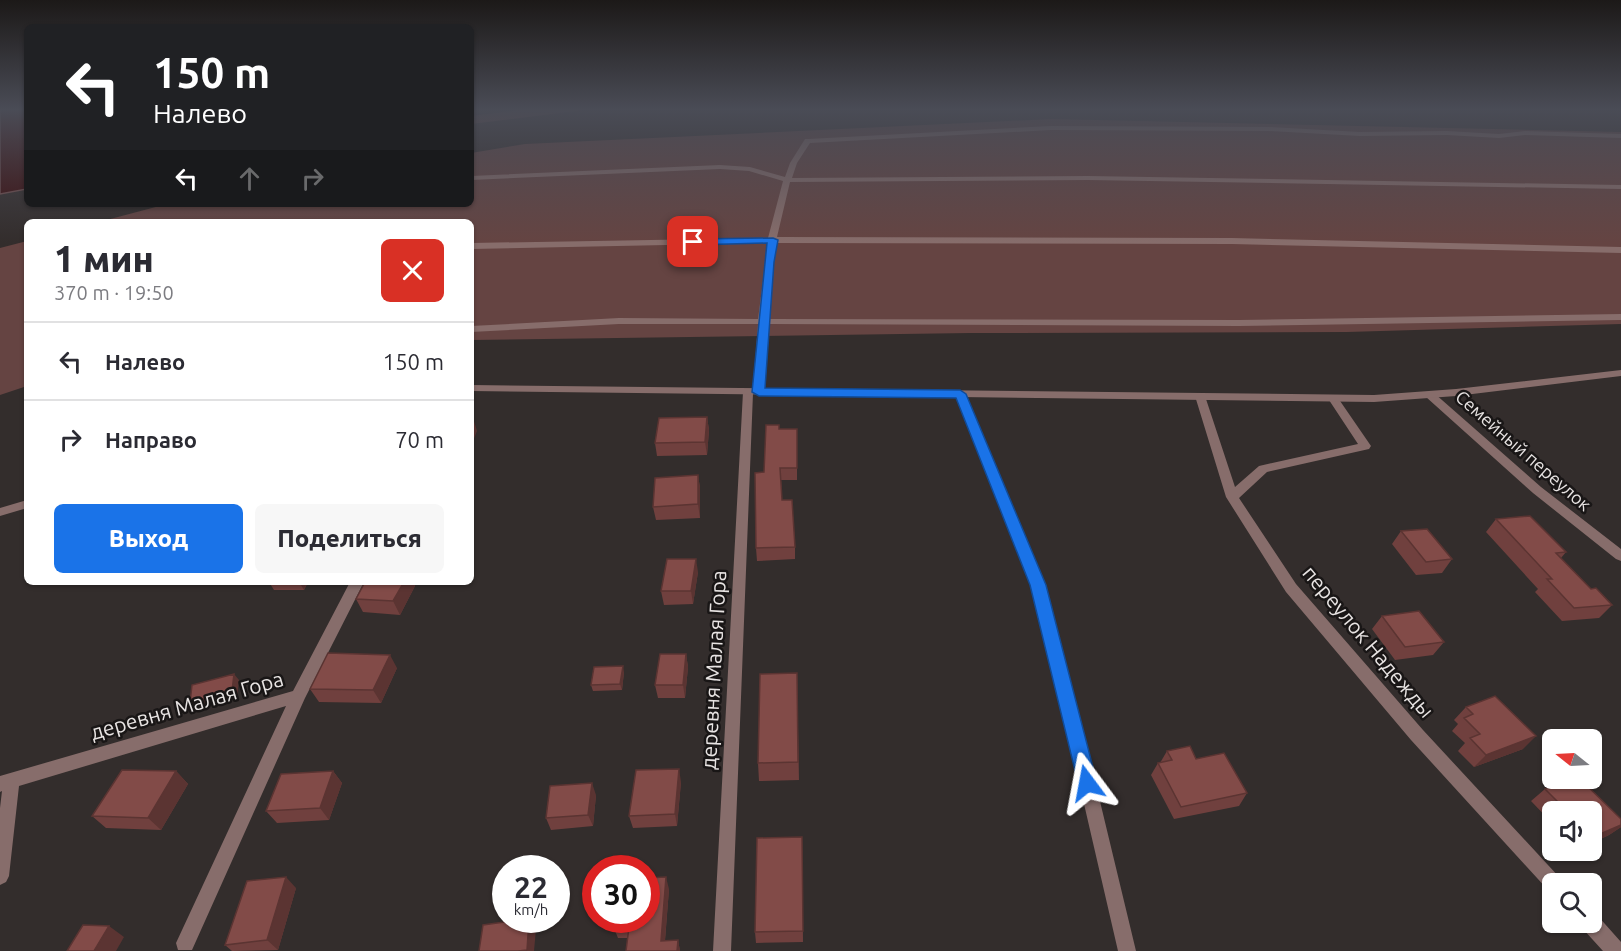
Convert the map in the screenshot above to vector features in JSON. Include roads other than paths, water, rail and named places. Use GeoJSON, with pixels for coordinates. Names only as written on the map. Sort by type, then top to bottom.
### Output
{"type":"FeatureCollection","features":[{"type":"Feature","properties":{"kind":"street","name":"деревня Малая Гора"},"geometry":{"type":"LineString","coordinates":[[722,951],[753,392],[781,196],[798,153]]}},
{"type":"Feature","properties":{"kind":"street"},"geometry":{"type":"LineString","coordinates":[[474,178],[720,167],[750,169],[788,180],[1088,178],[1621,187]]}},
{"type":"Feature","properties":{"kind":"street"},"geometry":{"type":"LineString","coordinates":[[474,246],[773,240],[1220,241],[1621,250]]}},
{"type":"Feature","properties":{"kind":"street"},"geometry":{"type":"LineString","coordinates":[[474,329],[619,321],[1239,323],[1621,317]]}},
{"type":"Feature","properties":{"kind":"street"},"geometry":{"type":"LineString","coordinates":[[474,388],[1200,396],[1334,400],[1430,395],[1621,373]]}},
{"type":"Feature","properties":{"kind":"street"},"geometry":{"type":"LineString","coordinates":[[960,394],[1038,585],[1127,951]]}},
{"type":"Feature","properties":{"kind":"street","name":"Семейный переулок"},"geometry":{"type":"LineString","coordinates":[[1430,395],[1537,490],[1621,556]]}},
{"type":"Feature","properties":{"kind":"street","name":"переулок Надежды"},"geometry":{"type":"LineString","coordinates":[[1200,396],[1232,497],[1291,588],[1417,735],[1544,873]]}},
{"type":"Feature","properties":{"kind":"street"},"geometry":{"type":"LineString","coordinates":[[1232,497],[1263,469],[1365,446],[1334,400]]}},
{"type":"Feature","properties":{"kind":"street"},"geometry":{"type":"LineString","coordinates":[[0,512],[24,505]]}},
{"type":"Feature","properties":{"kind":"street","name":"деревня Малая Гора"},"geometry":{"type":"LineString","coordinates":[[6,782],[298,696],[355,585]]}},
{"type":"Feature","properties":{"kind":"street"},"geometry":{"type":"LineString","coordinates":[[185,943],[298,696]]}},
{"type":"Feature","properties":{"kind":"street"},"geometry":{"type":"LineString","coordinates":[[0,876],[6,782]]}},
{"type":"Feature","properties":{"kind":"street"},"geometry":{"type":"LineString","coordinates":[[1600,933],[1616,951]]}}]}
